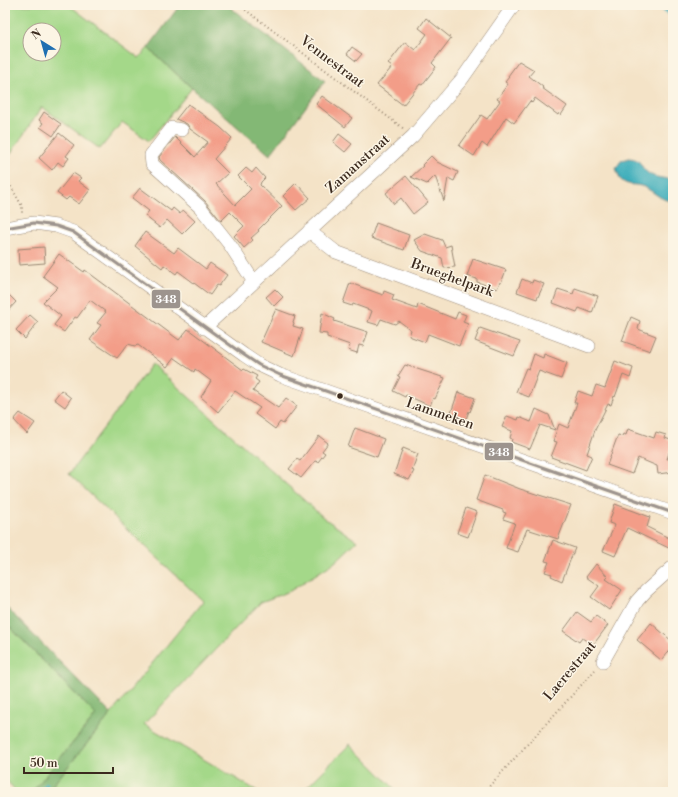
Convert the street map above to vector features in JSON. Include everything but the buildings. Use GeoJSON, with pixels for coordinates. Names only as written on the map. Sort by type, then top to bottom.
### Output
{"type":"FeatureCollection","features":[{"type":"Feature","properties":{"kind":"street","name":"Zamanstraat"},"geometry":{"type":"LineString","coordinates":[[204,328],[413,136],[462,79],[514,5]]}},
{"type":"Feature","properties":{"kind":"street"},"geometry":{"type":"LineString","coordinates":[[182,130],[172,128],[151,155],[152,164],[200,207],[230,245],[254,282]]}},
{"type":"Feature","properties":{"kind":"street","name":"Lammeken"},"geometry":{"type":"LineString","coordinates":[[5,228],[34,223],[56,226],[73,232],[204,328],[259,365],[280,375],[673,513]]}},
{"type":"Feature","properties":{"kind":"street","name":"Brueghelpark"},"geometry":{"type":"LineString","coordinates":[[309,231],[336,252],[590,346]]}},
{"type":"Feature","properties":{"kind":"street","name":"Laerestraat"},"geometry":{"type":"LineString","coordinates":[[603,661],[637,600],[673,567]]}},
{"type":"Feature","properties":{"kind":"path","name":"Vennestraat"},"geometry":{"type":"LineString","coordinates":[[239,5],[413,136]]}},
{"type":"Feature","properties":{"kind":"path"},"geometry":{"type":"LineString","coordinates":[[5,176],[22,206],[22,225]]}},
{"type":"Feature","properties":{"kind":"path","name":"Laerestraat"},"geometry":{"type":"LineString","coordinates":[[484,792],[603,661]]}},
{"type":"Feature","properties":{"kind":"green space"},"geometry":{"type":"Polygon","coordinates":[[[5,5],[69,5],[139,58],[148,48],[192,88],[149,141],[122,122],[100,149],[42,107],[5,162],[5,5]]]}},
{"type":"Feature","properties":{"kind":"green space"},"geometry":{"type":"Polygon","coordinates":[[[180,5],[227,5],[325,81],[270,155],[148,48],[180,5]]]}},
{"type":"Feature","properties":{"kind":"green space"},"geometry":{"type":"Polygon","coordinates":[[[152,364],[324,518],[357,541],[335,562],[290,591],[261,602],[144,724],[259,792],[52,792],[49,790],[203,601],[69,474],[152,364]]]}},
{"type":"Feature","properties":{"kind":"green space"},"geometry":{"type":"Polygon","coordinates":[[[5,606],[111,714],[47,792],[32,792],[96,715],[5,622],[5,606]]]}},
{"type":"Feature","properties":{"kind":"green space"},"geometry":{"type":"Polygon","coordinates":[[[5,622],[96,715],[32,792],[17,792],[5,779],[5,622]]]}},
{"type":"Feature","properties":{"kind":"green space"},"geometry":{"type":"Polygon","coordinates":[[[350,744],[398,792],[302,792],[350,744]]]}},
{"type":"Feature","properties":{"kind":"water"},"geometry":{"type":"Polygon","coordinates":[[[628,158],[638,161],[650,175],[673,180],[673,201],[665,200],[644,187],[625,183],[620,179],[616,168],[621,161],[628,158]]]}},
{"type":"Feature","properties":{"kind":"waterway"},"geometry":{"type":"LineString","coordinates":[[657,5],[673,16]]}},
{"type":"Feature","properties":{"kind":"waterway"},"geometry":{"type":"LineString","coordinates":[[40,792],[47,784]]}},
{"type":"Feature","properties":{"kind":"transit line","name":"348"},"geometry":{"type":"LineString","coordinates":[[5,228],[34,223],[56,226],[73,232],[244,355],[259,365],[280,375],[673,513]]}}]}
